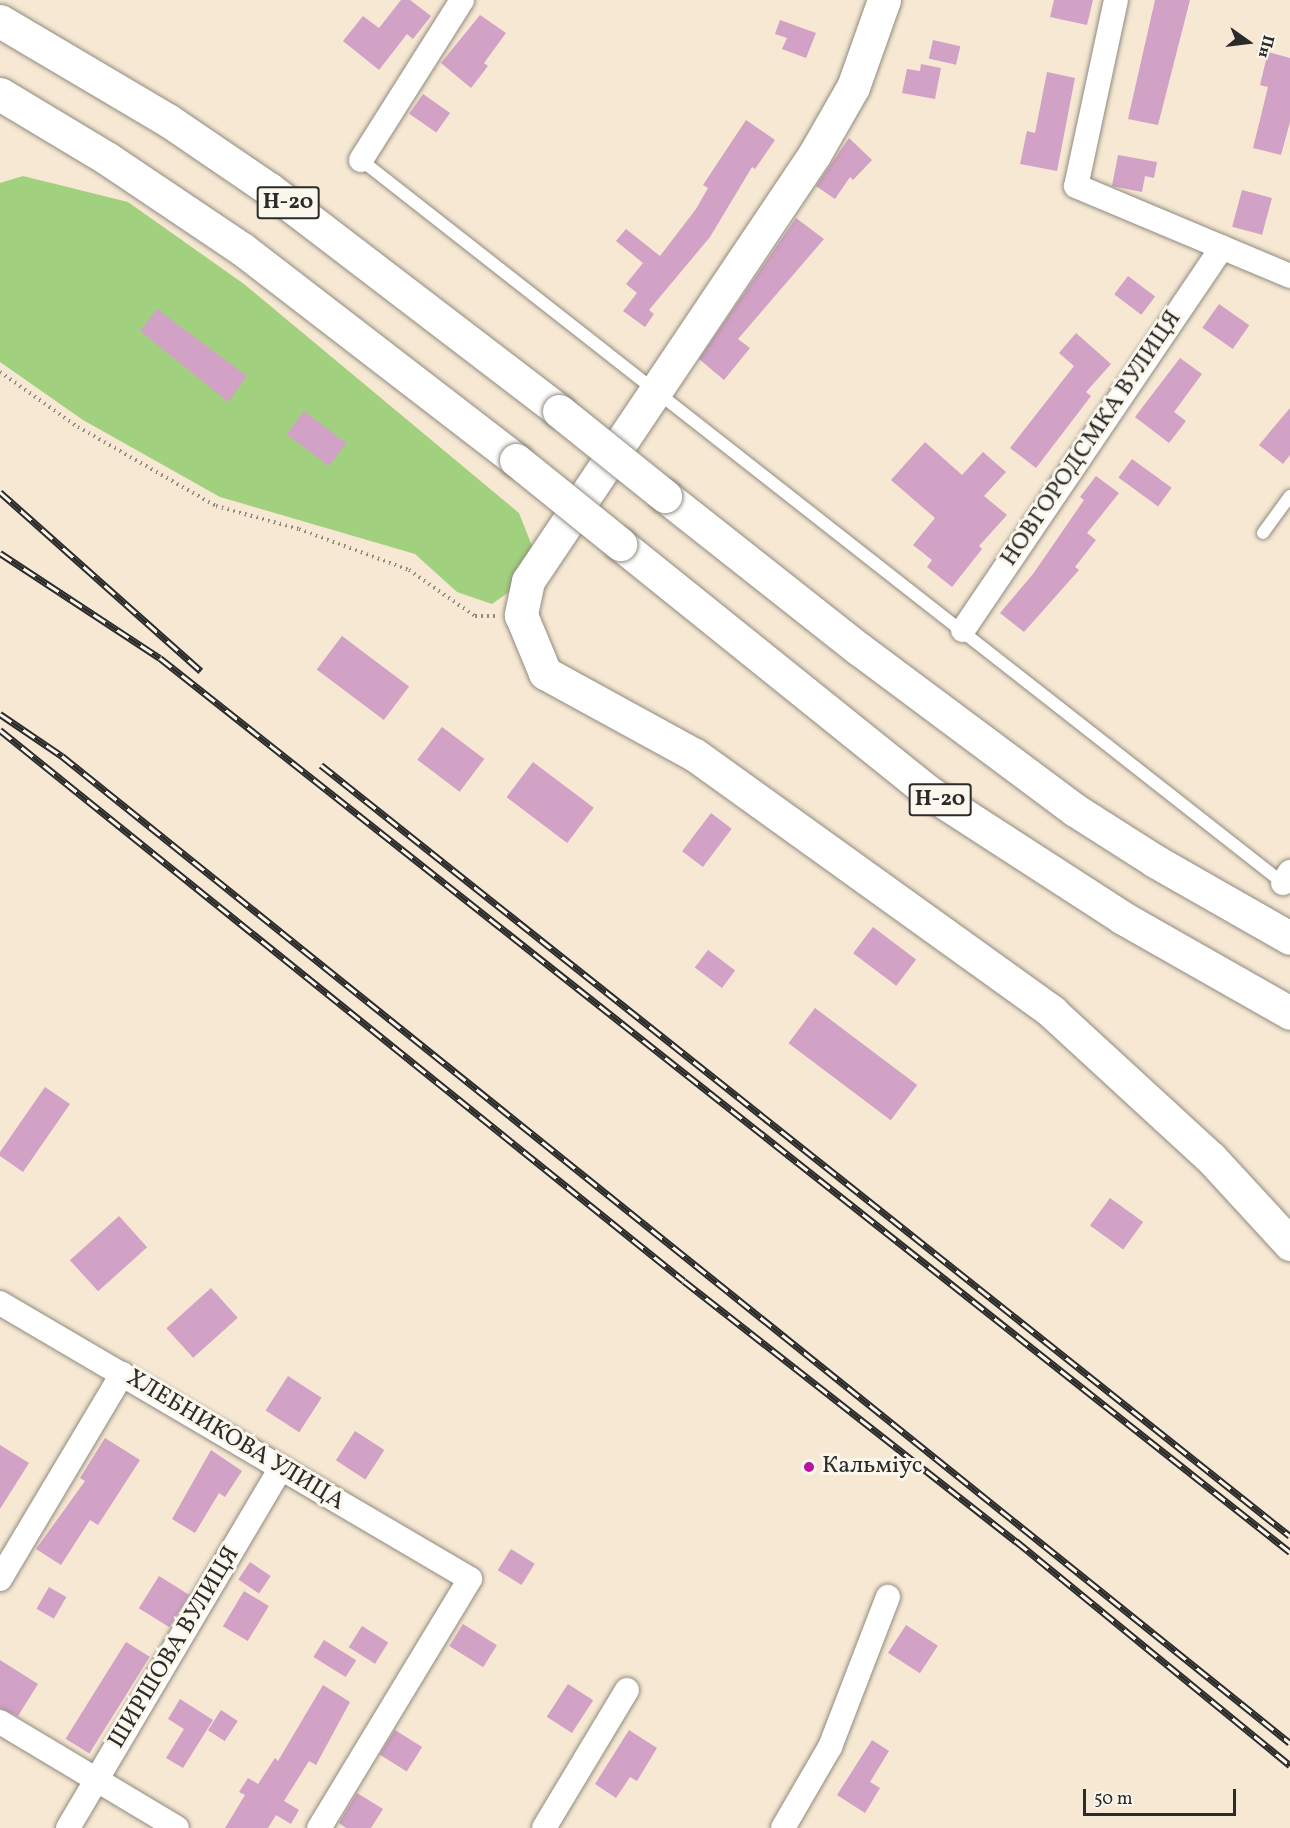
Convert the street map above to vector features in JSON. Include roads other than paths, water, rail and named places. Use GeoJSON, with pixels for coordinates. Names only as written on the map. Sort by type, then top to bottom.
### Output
{"type":"FeatureCollection","features":[{"type":"Feature","properties":{"kind":"main road"},"geometry":{"type":"LineString","coordinates":[[884,0],[853,87],[814,155],[528,581],[521,615],[545,673],[695,755],[1052,1012],[1211,1158],[1290,1244]]}},
{"type":"Feature","properties":{"kind":"main road","name":"Н-20"},"geometry":{"type":"LineString","coordinates":[[0,21],[169,121],[269,189],[559,411],[859,649],[1075,810],[1155,861],[1290,938]]}},
{"type":"Feature","properties":{"kind":"main road","name":"Н-20"},"geometry":{"type":"LineString","coordinates":[[0,94],[108,159],[242,249],[516,460],[927,791],[1114,912],[1290,1013]]}},
{"type":"Feature","properties":{"kind":"street"},"geometry":{"type":"LineString","coordinates":[[361,160],[462,0]]}},
{"type":"Feature","properties":{"kind":"street"},"geometry":{"type":"LineString","coordinates":[[1116,0],[1076,186],[1222,248],[1289,269]]}},
{"type":"Feature","properties":{"kind":"street","name":"НОВГОРОДСMКА ВУЛИЦЯ"},"geometry":{"type":"LineString","coordinates":[[963,630],[1222,248]]}},
{"type":"Feature","properties":{"kind":"street","name":"ХЛЕБНИКОВА УЛИЦА"},"geometry":{"type":"LineString","coordinates":[[0,1303],[470,1579],[319,1828]]}},
{"type":"Feature","properties":{"kind":"street"},"geometry":{"type":"LineString","coordinates":[[0,1580],[122,1374]]}},
{"type":"Feature","properties":{"kind":"street","name":"ШИРШОВА ВУЛИЦЯ"},"geometry":{"type":"LineString","coordinates":[[68,1828],[281,1468]]}},
{"type":"Feature","properties":{"kind":"street"},"geometry":{"type":"LineString","coordinates":[[783,1828],[830,1747],[888,1598]]}},
{"type":"Feature","properties":{"kind":"street"},"geometry":{"type":"LineString","coordinates":[[544,1828],[627,1690]]}},
{"type":"Feature","properties":{"kind":"street"},"geometry":{"type":"LineString","coordinates":[[0,1722],[177,1828]]}},
{"type":"Feature","properties":{"kind":"lane"},"geometry":{"type":"LineString","coordinates":[[361,160],[963,630],[1286,878]]}},
{"type":"Feature","properties":{"kind":"lane"},"geometry":{"type":"LineString","coordinates":[[1263,533],[1290,496]]}},
{"type":"Feature","properties":{"kind":"railway"},"geometry":{"type":"LineString","coordinates":[[0,492],[201,671]]}},
{"type":"Feature","properties":{"kind":"railway"},"geometry":{"type":"LineString","coordinates":[[0,553],[160,658],[1290,1552]]}},
{"type":"Feature","properties":{"kind":"railway"},"geometry":{"type":"LineString","coordinates":[[0,714],[62,756],[1290,1743]]}},
{"type":"Feature","properties":{"kind":"railway"},"geometry":{"type":"LineString","coordinates":[[0,730],[684,1281],[1016,1541],[1290,1765]]}},
{"type":"Feature","properties":{"kind":"railway"},"geometry":{"type":"LineString","coordinates":[[321,765],[1290,1536]]}},
{"type":"Feature","properties":{"kind":"place","name":"Кальміус"},"geometry":{"type":"Point","coordinates":[809,1467]}}]}
